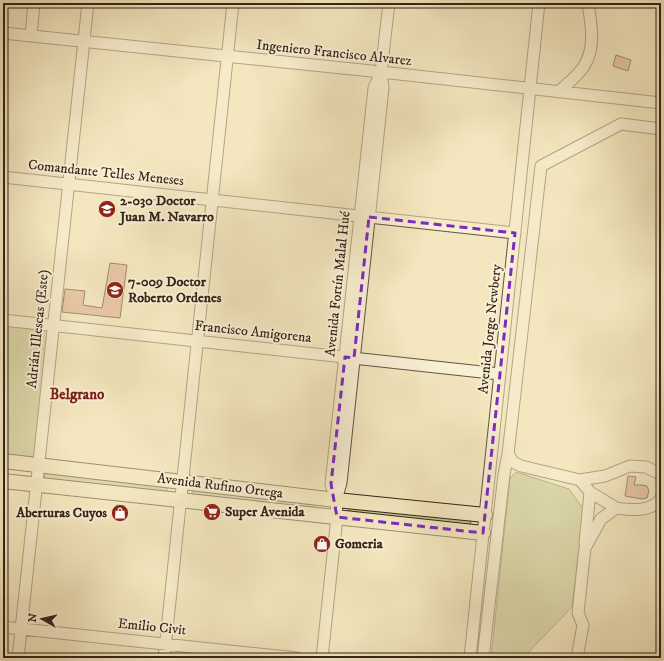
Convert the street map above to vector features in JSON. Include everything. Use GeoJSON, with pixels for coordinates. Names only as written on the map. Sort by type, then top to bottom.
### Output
{"type":"FeatureCollection","features":[{"type":"Feature","properties":{"kind":"main road","name":"Avenida Rufino Ortega"},"geometry":{"type":"LineString","coordinates":[[3,461],[336,500],[485,515]]}},
{"type":"Feature","properties":{"kind":"main road","name":"Avenida Rufino Ortega"},"geometry":{"type":"LineString","coordinates":[[3,481],[483,533]]}},
{"type":"Feature","properties":{"kind":"street"},"geometry":{"type":"LineString","coordinates":[[31,36],[34,3]]}},
{"type":"Feature","properties":{"kind":"street","name":"Adrián Illescas (Este)"},"geometry":{"type":"LineString","coordinates":[[18,658],[88,3]]}},
{"type":"Feature","properties":{"kind":"street"},"geometry":{"type":"LineString","coordinates":[[164,658],[233,3]]}},
{"type":"Feature","properties":{"kind":"street","name":"Avenida Fortín Malal Hué"},"geometry":{"type":"LineString","coordinates":[[322,658],[338,517],[336,500],[331,484],[350,357],[365,217],[374,88],[381,72],[389,3]]}},
{"type":"Feature","properties":{"kind":"street","name":"Avenida Jorge Newbery"},"geometry":{"type":"LineString","coordinates":[[470,658],[539,3]]}},
{"type":"Feature","properties":{"kind":"street"},"geometry":{"type":"LineString","coordinates":[[558,92],[584,67],[592,48],[592,32],[588,3]]}},
{"type":"Feature","properties":{"kind":"street","name":"Ingeniero Francisco Alvarez"},"geometry":{"type":"LineString","coordinates":[[3,33],[381,72],[661,103]]}},
{"type":"Feature","properties":{"kind":"street"},"geometry":{"type":"LineString","coordinates":[[483,658],[541,166],[621,124],[661,128]]}},
{"type":"Feature","properties":{"kind":"street","name":"Comandante Telles Meneses"},"geometry":{"type":"LineString","coordinates":[[3,177],[515,233]]}},
{"type":"Feature","properties":{"kind":"street","name":"Francisco Amigorena"},"geometry":{"type":"LineString","coordinates":[[3,320],[500,374]]}},
{"type":"Feature","properties":{"kind":"street"},"geometry":{"type":"LineString","coordinates":[[508,454],[514,462],[521,466],[580,480],[605,476],[630,466],[646,467],[660,474],[661,476]]}},
{"type":"Feature","properties":{"kind":"street"},"geometry":{"type":"LineString","coordinates":[[580,480],[590,492],[616,508],[638,510],[656,505],[661,498]]}},
{"type":"Feature","properties":{"kind":"street"},"geometry":{"type":"LineString","coordinates":[[577,658],[583,625],[578,613],[590,492]]}},
{"type":"Feature","properties":{"kind":"street"},"geometry":{"type":"LineString","coordinates":[[585,548],[601,519],[616,508]]}},
{"type":"Feature","properties":{"kind":"street","name":"Emilio Civit"},"geometry":{"type":"LineString","coordinates":[[3,626],[297,658]]}},
{"type":"Feature","properties":{"kind":"highlighted area"},"geometry":{"type":"Polygon","coordinates":[[[369,217],[515,233],[483,533],[337,517],[331,484],[345,357],[354,358],[369,217]]]}},
{"type":"Feature","properties":{"kind":"green space"},"geometry":{"type":"Polygon","coordinates":[[[3,320],[54,325],[39,465],[3,461],[3,320]]]}},
{"type":"Feature","properties":{"kind":"green space"},"geometry":{"type":"Polygon","coordinates":[[[516,472],[569,489],[584,510],[572,607],[523,658],[491,658],[510,478],[516,472]]]}},
{"type":"Feature","properties":{"kind":"green space"},"geometry":{"type":"Polygon","coordinates":[[[49,473],[167,487],[167,490],[166,492],[45,479],[44,476],[49,473]]]}},
{"type":"Feature","properties":{"kind":"green space"},"geometry":{"type":"Polygon","coordinates":[[[193,490],[314,503],[315,506],[313,508],[193,495],[193,490]]]}},
{"type":"Feature","properties":{"kind":"green space"},"geometry":{"type":"Polygon","coordinates":[[[350,506],[470,520],[471,523],[469,525],[349,512],[348,509],[350,506]]]}},
{"type":"Feature","properties":{"kind":"building"},"geometry":{"type":"Polygon","coordinates":[[[616,55],[631,60],[628,71],[613,66],[616,55]]]}},
{"type":"Feature","properties":{"kind":"building","name":"7-009 Doctor Roberto Ordenes"},"geometry":{"type":"Polygon","coordinates":[[[110,263],[127,265],[120,318],[62,312],[65,289],[85,291],[83,305],[102,308],[110,263]]]}},
{"type":"Feature","properties":{"kind":"building"},"geometry":{"type":"Polygon","coordinates":[[[628,476],[636,477],[634,485],[647,486],[649,491],[647,498],[642,499],[625,496],[628,476]]]}},
{"type":"Feature","properties":{"kind":"building","name":"Aberturas Cuyos"},"geometry":{"type":"Polygon","coordinates":[[[116,505],[125,506],[124,520],[114,519],[116,505]]]}},
{"type":"Feature","properties":{"kind":"place","name":"2-030 Doctor Juan M. Navarro"},"geometry":{"type":"Point","coordinates":[107,209]}},
{"type":"Feature","properties":{"kind":"place","name":"7-009 Doctor Roberto Ordenes"},"geometry":{"type":"Point","coordinates":[115,290]}},
{"type":"Feature","properties":{"kind":"place","name":"Super Avenida"},"geometry":{"type":"Point","coordinates":[212,512]}},
{"type":"Feature","properties":{"kind":"place","name":"Aberturas Cuyos"},"geometry":{"type":"Point","coordinates":[120,513]}},
{"type":"Feature","properties":{"kind":"place","name":"Gomeria"},"geometry":{"type":"Point","coordinates":[322,544]}},
{"type":"Feature","properties":{"kind":"district","name":"Belgrano"},"geometry":{"type":"Point","coordinates":[77,394]}}]}
